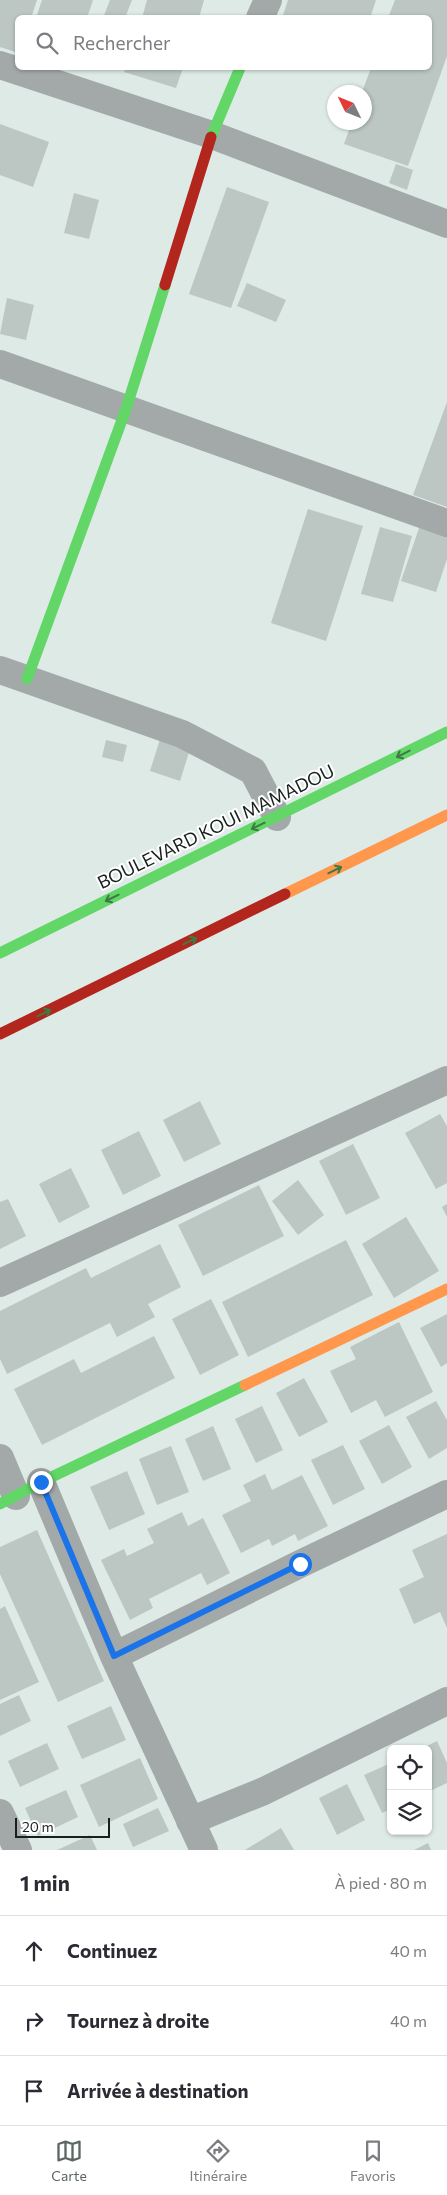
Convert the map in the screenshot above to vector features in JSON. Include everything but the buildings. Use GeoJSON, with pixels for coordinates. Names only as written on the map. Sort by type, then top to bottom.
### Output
{"type":"FeatureCollection","features":[{"type":"Feature","properties":{"kind":"street"},"geometry":{"type":"LineString","coordinates":[[261,15],[268,0]]}},
{"type":"Feature","properties":{"kind":"street"},"geometry":{"type":"LineString","coordinates":[[0,65],[15,70]]}},
{"type":"Feature","properties":{"kind":"street"},"geometry":{"type":"LineString","coordinates":[[15,70],[212,135],[447,224]]}},
{"type":"Feature","properties":{"kind":"street"},"geometry":{"type":"LineString","coordinates":[[26,679],[126,409],[212,135],[239,70]]}},
{"type":"Feature","properties":{"kind":"street"},"geometry":{"type":"LineString","coordinates":[[0,364],[447,523]]}},
{"type":"Feature","properties":{"kind":"street"},"geometry":{"type":"LineString","coordinates":[[0,670],[182,734],[253,771],[277,817]]}},
{"type":"Feature","properties":{"kind":"street","name":"BOULEVARD KOUI MAMADOU"},"geometry":{"type":"LineString","coordinates":[[0,953],[447,732]]}},
{"type":"Feature","properties":{"kind":"street"},"geometry":{"type":"LineString","coordinates":[[0,1034],[447,815]]}},
{"type":"Feature","properties":{"kind":"street"},"geometry":{"type":"LineString","coordinates":[[0,1283],[447,1080]]}},
{"type":"Feature","properties":{"kind":"street"},"geometry":{"type":"LineString","coordinates":[[0,1458],[8,1500],[41,1482],[447,1289]]}},
{"type":"Feature","properties":{"kind":"street"},"geometry":{"type":"LineString","coordinates":[[41,1482],[114,1656],[204,1850]]}},
{"type":"Feature","properties":{"kind":"street"},"geometry":{"type":"LineString","coordinates":[[114,1656],[447,1494]]}},
{"type":"Feature","properties":{"kind":"street"},"geometry":{"type":"LineString","coordinates":[[190,1820],[264,1791],[447,1700]]}},
{"type":"Feature","properties":{"kind":"street"},"geometry":{"type":"LineString","coordinates":[[0,1813],[18,1850]]}},
{"type":"Feature","properties":{"kind":"traffic: fast"},"geometry":{"type":"LineString","coordinates":[[211,137],[239,70]]}},
{"type":"Feature","properties":{"kind":"traffic: fast"},"geometry":{"type":"LineString","coordinates":[[27,679],[126,409],[165,285]]}},
{"type":"Feature","properties":{"kind":"traffic: fast"},"geometry":{"type":"LineString","coordinates":[[0,953],[447,732]]}},
{"type":"Feature","properties":{"kind":"traffic: fast"},"geometry":{"type":"LineString","coordinates":[[0,1504],[41,1482],[245,1385]]}},
{"type":"Feature","properties":{"kind":"traffic: slow"},"geometry":{"type":"LineString","coordinates":[[285,894],[447,815]]}},
{"type":"Feature","properties":{"kind":"traffic: slow"},"geometry":{"type":"LineString","coordinates":[[245,1385],[447,1289]]}},
{"type":"Feature","properties":{"kind":"traffic: jam"},"geometry":{"type":"LineString","coordinates":[[165,285],[211,137]]}},
{"type":"Feature","properties":{"kind":"traffic: jam"},"geometry":{"type":"LineString","coordinates":[[0,1034],[285,894]]}},
{"type":"Feature","properties":{"kind":"route"},"geometry":{"type":"LineString","coordinates":[[41,1482],[114,1656],[300,1564]]}}]}
